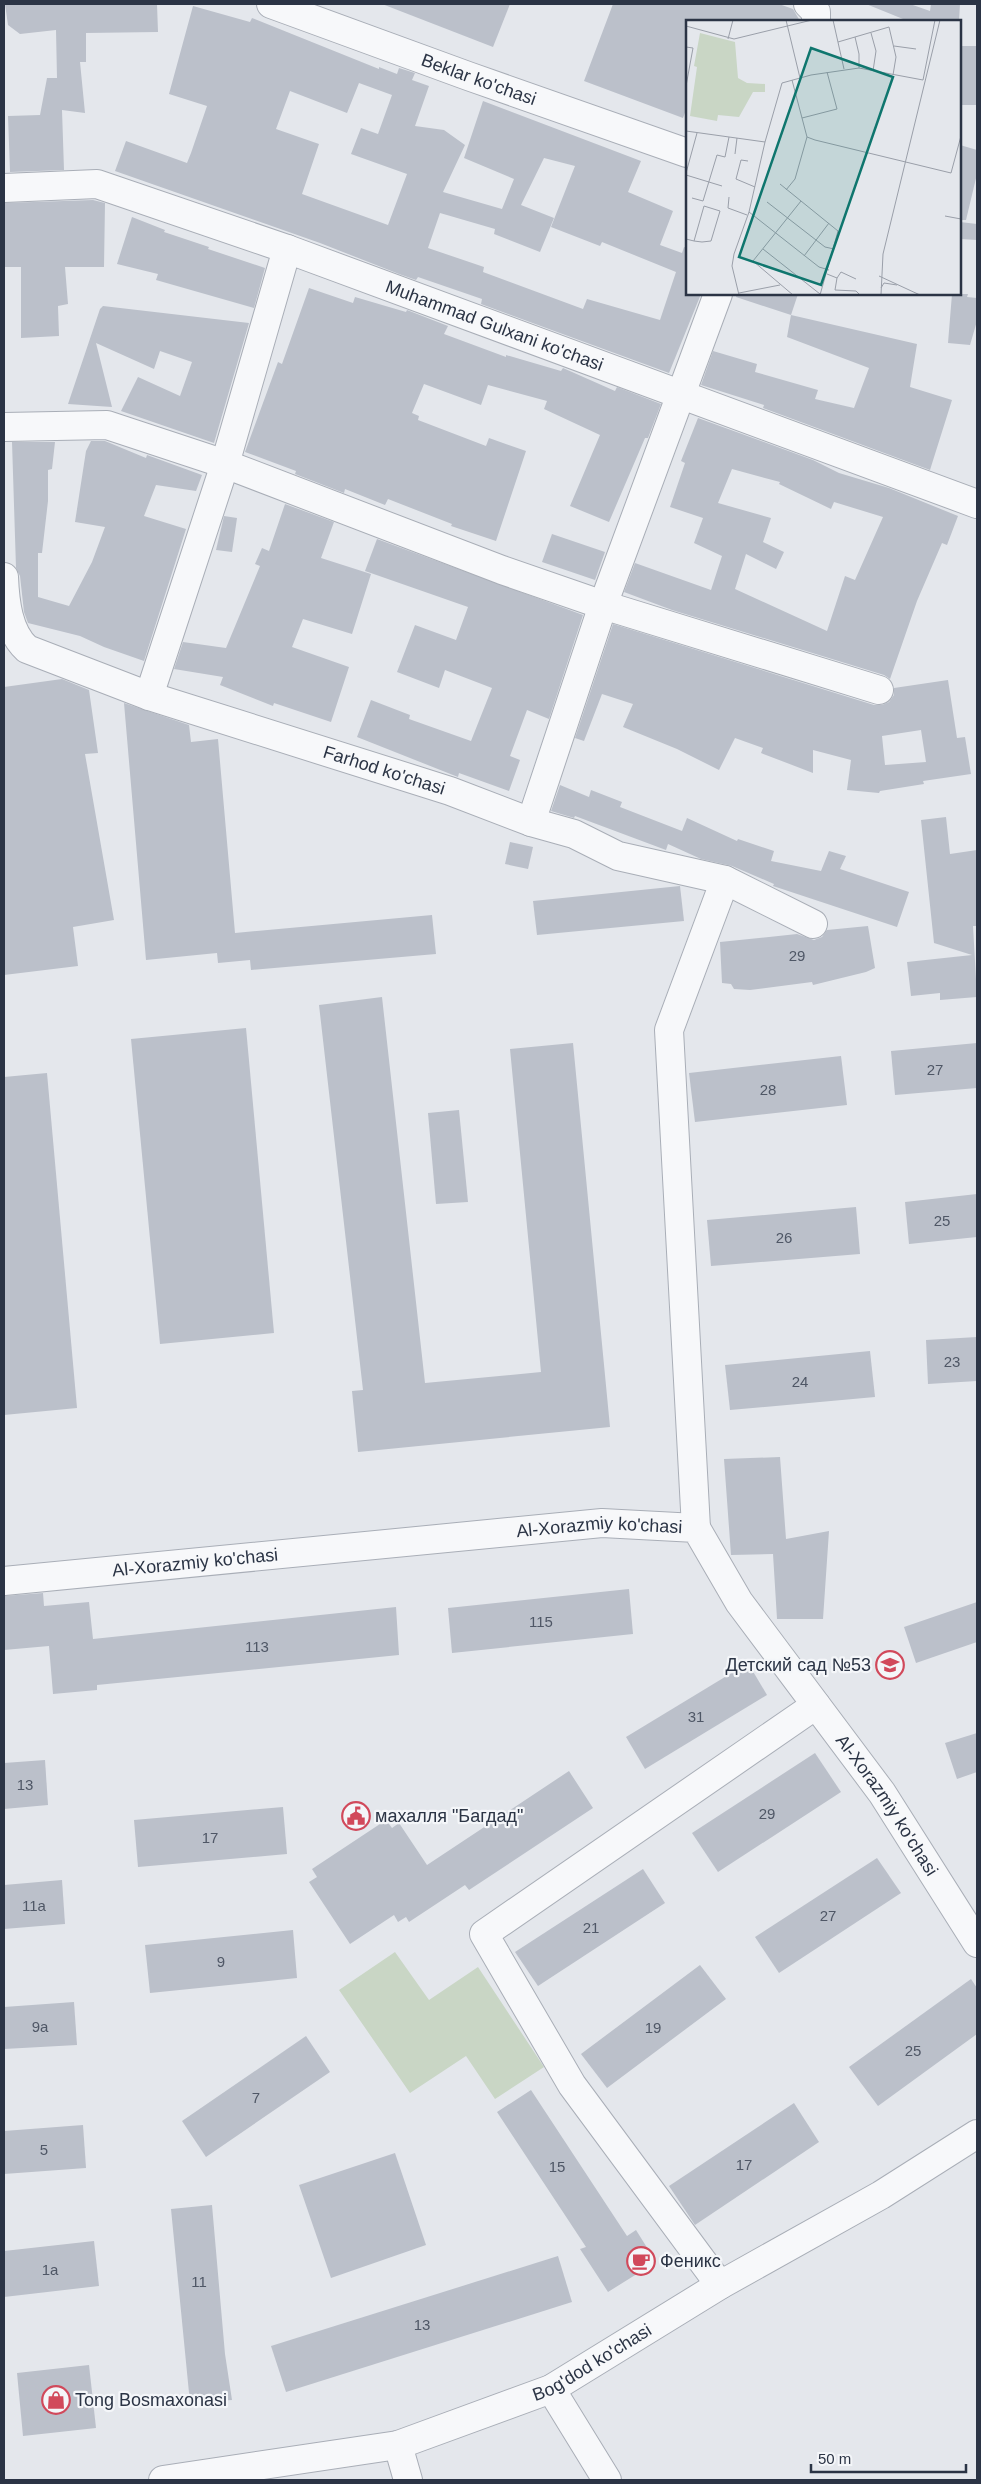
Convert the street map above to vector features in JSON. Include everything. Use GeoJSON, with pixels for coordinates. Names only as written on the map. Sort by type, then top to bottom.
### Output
{"type":"FeatureCollection","features":[{"type":"Feature","properties":{"kind":"street","name":"Beklar ko'chasi"},"geometry":{"type":"LineString","coordinates":[[271,4],[478,80],[686,153]]}},
{"type":"Feature","properties":{"kind":"street","name":"Muhammad Gulxani ko'chasi"},"geometry":{"type":"LineString","coordinates":[[4,188],[97,184],[287,250],[977,504]]}},
{"type":"Feature","properties":{"kind":"street"},"geometry":{"type":"LineString","coordinates":[[149,696],[225,464],[287,250]]}},
{"type":"Feature","properties":{"kind":"street"},"geometry":{"type":"LineString","coordinates":[[531,822],[603,605],[718,295]]}},
{"type":"Feature","properties":{"kind":"street"},"geometry":{"type":"LineString","coordinates":[[4,427],[107,425],[225,464],[502,570],[603,605],[879,690]]}},
{"type":"Feature","properties":{"kind":"street","name":"Farhod ko'chasi"},"geometry":{"type":"LineString","coordinates":[[4,577],[12,628],[18,641],[27,649],[149,696],[450,791],[531,822],[574,834],[618,856],[724,880],[813,924]]}},
{"type":"Feature","properties":{"kind":"street"},"geometry":{"type":"LineString","coordinates":[[696,1528],[669,1030],[724,880]]}},
{"type":"Feature","properties":{"kind":"street","name":"Al-Xorazmiy ko'chasi"},"geometry":{"type":"LineString","coordinates":[[4,1581],[602,1524],[696,1528],[739,1602],[882,1793],[977,1942]]}},
{"type":"Feature","properties":{"kind":"street"},"geometry":{"type":"LineString","coordinates":[[720,2285],[572,2085],[484,1934],[816,1705]]}},
{"type":"Feature","properties":{"kind":"street","name":"Bog'dod ko'chasi"},"geometry":{"type":"LineString","coordinates":[[163,2480],[240,2474],[398,2445],[551,2389],[720,2285],[881,2195],[977,2134]]}},
{"type":"Feature","properties":{"kind":"street"},"geometry":{"type":"LineString","coordinates":[[551,2389],[607,2480]]}},
{"type":"Feature","properties":{"kind":"street"},"geometry":{"type":"LineString","coordinates":[[398,2445],[408,2480]]}},
{"type":"Feature","properties":{"kind":"green space"},"geometry":{"type":"Polygon","coordinates":[[[395,1952],[429,2000],[478,1967],[544,2067],[495,2099],[466,2056],[410,2093],[339,1990],[395,1952]]]}},
{"type":"Feature","properties":{"kind":"building"},"geometry":{"type":"Polygon","coordinates":[[[5,4],[157,4],[158,32],[86,33],[86,62],[80,62],[85,113],[62,110],[64,170],[10,172],[8,116],[40,115],[47,78],[57,78],[56,30],[20,34],[8,25],[5,4]]]}},
{"type":"Feature","properties":{"kind":"building"},"geometry":{"type":"Polygon","coordinates":[[[382,4],[510,4],[493,47],[382,4]]]}},
{"type":"Feature","properties":{"kind":"building"},"geometry":{"type":"Polygon","coordinates":[[[613,4],[779,4],[793,9],[799,20],[686,20],[686,110],[683,118],[584,81],[613,4]]]}},
{"type":"Feature","properties":{"kind":"building"},"geometry":{"type":"Polygon","coordinates":[[[866,4],[910,4],[930,11],[931,4],[960,4],[959,20],[906,20],[866,4]]]}},
{"type":"Feature","properties":{"kind":"building"},"geometry":{"type":"Polygon","coordinates":[[[193,6],[250,22],[252,18],[379,69],[379,67],[397,74],[399,68],[415,73],[412,80],[429,86],[415,126],[444,130],[465,145],[443,192],[502,209],[514,179],[464,158],[483,101],[641,161],[628,192],[673,211],[660,245],[682,253],[684,247],[686,248],[686,295],[701,295],[669,373],[481,304],[482,299],[418,277],[416,280],[320,243],[115,171],[126,141],[187,163],[207,106],[169,94],[193,6]],[[359,83],[347,113],[290,91],[276,129],[319,144],[302,194],[388,225],[407,174],[351,154],[361,128],[378,134],[392,95],[359,83]],[[544,158],[521,205],[554,218],[540,252],[494,234],[495,229],[440,213],[428,248],[484,267],[483,272],[583,309],[587,299],[660,320],[676,272],[602,242],[600,246],[551,227],[575,166],[544,158]]]}},
{"type":"Feature","properties":{"kind":"building"},"geometry":{"type":"Polygon","coordinates":[[[961,46],[977,46],[977,105],[961,105],[961,46]]]}},
{"type":"Feature","properties":{"kind":"building"},"geometry":{"type":"Polygon","coordinates":[[[961,145],[977,150],[977,174],[966,220],[961,220],[961,145]]]}},
{"type":"Feature","properties":{"kind":"building"},"geometry":{"type":"Polygon","coordinates":[[[93,200],[105,203],[104,267],[65,267],[68,304],[58,306],[59,336],[21,338],[21,267],[4,267],[4,203],[93,200]]]}},
{"type":"Feature","properties":{"kind":"building"},"geometry":{"type":"Polygon","coordinates":[[[132,217],[165,230],[164,232],[209,247],[208,249],[265,268],[254,308],[156,280],[158,274],[117,264],[132,217]]]}},
{"type":"Feature","properties":{"kind":"building"},"geometry":{"type":"Polygon","coordinates":[[[961,222],[977,224],[977,240],[961,239],[961,222]]]}},
{"type":"Feature","properties":{"kind":"building"},"geometry":{"type":"Polygon","coordinates":[[[309,288],[353,303],[355,297],[406,312],[407,310],[448,326],[444,334],[506,357],[506,355],[561,371],[563,368],[615,391],[617,387],[661,404],[648,438],[645,438],[609,522],[570,506],[600,435],[544,409],[547,401],[488,385],[481,405],[424,384],[412,413],[419,416],[418,420],[486,446],[489,438],[526,451],[496,541],[451,526],[452,524],[388,499],[385,505],[345,489],[344,493],[295,474],[296,471],[245,452],[278,362],[282,364],[309,288]]]}},
{"type":"Feature","properties":{"kind":"building"},"geometry":{"type":"Polygon","coordinates":[[[968,294],[967,297],[977,298],[977,321],[970,345],[948,343],[952,295],[968,294]]]}},
{"type":"Feature","properties":{"kind":"building"},"geometry":{"type":"Polygon","coordinates":[[[737,295],[798,295],[791,315],[736,297],[737,295]]]}},
{"type":"Feature","properties":{"kind":"building"},"geometry":{"type":"Polygon","coordinates":[[[103,306],[249,323],[214,443],[121,411],[138,377],[180,396],[192,362],[160,351],[154,369],[96,343],[112,407],[68,404],[100,309],[103,306]]]}},
{"type":"Feature","properties":{"kind":"building"},"geometry":{"type":"Polygon","coordinates":[[[791,315],[917,344],[910,387],[952,400],[930,470],[763,408],[764,405],[701,385],[713,351],[757,364],[755,372],[818,390],[815,399],[854,408],[869,368],[787,337],[791,315]]]}},
{"type":"Feature","properties":{"kind":"building"},"geometry":{"type":"Polygon","coordinates":[[[698,418],[813,460],[839,473],[889,488],[958,516],[947,545],[942,543],[917,601],[890,679],[884,675],[672,610],[624,592],[635,563],[711,590],[722,556],[694,543],[703,518],[670,507],[685,463],[681,461],[698,418]],[[732,469],[718,503],[771,518],[763,542],[784,552],[776,569],[746,554],[735,589],[827,631],[845,576],[855,580],[883,517],[834,502],[831,509],[779,484],[780,482],[732,469]]]}},
{"type":"Feature","properties":{"kind":"building"},"geometry":{"type":"Polygon","coordinates":[[[91,441],[105,441],[146,458],[147,455],[202,475],[196,491],[156,485],[144,516],[186,529],[144,661],[104,647],[80,636],[28,623],[24,612],[20,576],[16,568],[12,442],[55,442],[52,469],[48,470],[48,501],[42,553],[38,553],[38,597],[69,606],[92,562],[105,527],[75,522],[86,451],[91,441]]]}},
{"type":"Feature","properties":{"kind":"building"},"geometry":{"type":"Polygon","coordinates":[[[285,504],[334,522],[321,558],[371,574],[352,634],[303,619],[292,647],[349,667],[331,722],[274,703],[273,706],[220,685],[223,677],[174,669],[183,642],[226,648],[260,566],[255,564],[262,548],[269,551],[285,504]]]}},
{"type":"Feature","properties":{"kind":"building"},"geometry":{"type":"Polygon","coordinates":[[[224,516],[237,518],[232,552],[216,550],[224,516]]]}},
{"type":"Feature","properties":{"kind":"building"},"geometry":{"type":"Polygon","coordinates":[[[552,534],[605,552],[595,580],[542,562],[552,534]]]}},
{"type":"Feature","properties":{"kind":"building"},"geometry":{"type":"Polygon","coordinates":[[[377,539],[583,615],[549,719],[527,710],[510,756],[520,760],[509,791],[459,773],[458,777],[357,737],[371,700],[410,715],[409,719],[471,741],[492,688],[445,670],[439,688],[397,672],[415,625],[456,640],[468,607],[365,571],[377,539]]]}},
{"type":"Feature","properties":{"kind":"building"},"geometry":{"type":"Polygon","coordinates":[[[613,624],[874,705],[882,705],[889,702],[894,695],[894,688],[948,680],[957,738],[965,737],[971,774],[923,781],[924,784],[880,791],[879,793],[847,790],[851,760],[813,750],[813,773],[761,753],[763,748],[735,738],[719,770],[677,749],[623,727],[633,704],[602,694],[584,741],[575,738],[613,624]],[[921,730],[882,736],[885,765],[926,762],[921,730]]]}},
{"type":"Feature","properties":{"kind":"building"},"geometry":{"type":"Polygon","coordinates":[[[62,679],[89,690],[98,753],[85,754],[114,920],[73,927],[78,966],[4,975],[4,687],[62,679]]]}},
{"type":"Feature","properties":{"kind":"building"},"geometry":{"type":"Polygon","coordinates":[[[124,703],[189,725],[191,742],[218,739],[235,933],[432,915],[436,954],[251,970],[250,960],[218,963],[217,953],[146,960],[124,703]]]}},
{"type":"Feature","properties":{"kind":"building"},"geometry":{"type":"Polygon","coordinates":[[[560,785],[589,797],[591,790],[622,802],[620,807],[682,831],[687,818],[737,841],[738,839],[774,851],[771,861],[821,871],[829,851],[846,856],[840,869],[909,892],[897,927],[773,886],[774,884],[732,866],[701,859],[668,844],[666,850],[575,816],[574,818],[551,811],[560,785]]]}},
{"type":"Feature","properties":{"kind":"building"},"geometry":{"type":"Polygon","coordinates":[[[946,817],[950,854],[977,850],[977,926],[973,926],[977,997],[940,1000],[940,993],[911,996],[907,962],[972,955],[934,943],[921,820],[946,817]]]}},
{"type":"Feature","properties":{"kind":"building"},"geometry":{"type":"Polygon","coordinates":[[[510,842],[533,847],[528,869],[505,864],[510,842]]]}},
{"type":"Feature","properties":{"kind":"building"},"geometry":{"type":"Polygon","coordinates":[[[680,886],[684,921],[537,935],[533,901],[680,886]]]}},
{"type":"Feature","properties":{"kind":"building"},"geometry":{"type":"Polygon","coordinates":[[[868,926],[875,968],[866,972],[813,985],[812,982],[750,990],[734,989],[731,984],[722,983],[720,942],[797,934],[814,940],[822,937],[827,930],[868,926]]]}},
{"type":"Feature","properties":{"kind":"building"},"geometry":{"type":"Polygon","coordinates":[[[382,997],[425,1383],[541,1372],[510,1049],[573,1043],[610,1427],[358,1452],[352,1391],[363,1390],[319,1005],[382,997]]]}},
{"type":"Feature","properties":{"kind":"building"},"geometry":{"type":"Polygon","coordinates":[[[246,1028],[274,1333],[160,1344],[131,1039],[246,1028]]]}},
{"type":"Feature","properties":{"kind":"building"},"geometry":{"type":"Polygon","coordinates":[[[977,1043],[977,1088],[895,1095],[891,1051],[977,1043]]]}},
{"type":"Feature","properties":{"kind":"building"},"geometry":{"type":"Polygon","coordinates":[[[841,1056],[847,1105],[695,1122],[689,1073],[841,1056]]]}},
{"type":"Feature","properties":{"kind":"building"},"geometry":{"type":"Polygon","coordinates":[[[47,1073],[77,1408],[4,1415],[4,1077],[47,1073]]]}},
{"type":"Feature","properties":{"kind":"building"},"geometry":{"type":"Polygon","coordinates":[[[459,1110],[468,1202],[436,1204],[428,1113],[459,1110]]]}},
{"type":"Feature","properties":{"kind":"building"},"geometry":{"type":"Polygon","coordinates":[[[977,1194],[977,1237],[909,1244],[905,1202],[977,1194]]]}},
{"type":"Feature","properties":{"kind":"building"},"geometry":{"type":"Polygon","coordinates":[[[856,1207],[860,1254],[711,1266],[707,1220],[856,1207]]]}},
{"type":"Feature","properties":{"kind":"building"},"geometry":{"type":"Polygon","coordinates":[[[977,1337],[977,1381],[928,1384],[926,1340],[977,1337]]]}},
{"type":"Feature","properties":{"kind":"building"},"geometry":{"type":"Polygon","coordinates":[[[870,1351],[875,1397],[730,1410],[725,1365],[870,1351]]]}},
{"type":"Feature","properties":{"kind":"building"},"geometry":{"type":"Polygon","coordinates":[[[780,1457],[786,1539],[829,1531],[823,1619],[777,1619],[773,1554],[731,1555],[724,1459],[780,1457]]]}},
{"type":"Feature","properties":{"kind":"building"},"geometry":{"type":"Polygon","coordinates":[[[629,1589],[633,1634],[452,1653],[448,1608],[629,1589]]]}},
{"type":"Feature","properties":{"kind":"building"},"geometry":{"type":"Polygon","coordinates":[[[43,1593],[44,1606],[89,1602],[93,1639],[396,1607],[399,1655],[97,1685],[97,1690],[53,1694],[49,1646],[4,1650],[4,1596],[43,1593]]]}},
{"type":"Feature","properties":{"kind":"building"},"geometry":{"type":"Polygon","coordinates":[[[977,1602],[977,1642],[916,1663],[904,1627],[977,1602]]]}},
{"type":"Feature","properties":{"kind":"building"},"geometry":{"type":"Polygon","coordinates":[[[748,1663],[767,1695],[645,1769],[626,1737],[748,1663]]]}},
{"type":"Feature","properties":{"kind":"building"},"geometry":{"type":"Polygon","coordinates":[[[977,1733],[977,1772],[957,1779],[945,1743],[977,1733]]]}},
{"type":"Feature","properties":{"kind":"building"},"geometry":{"type":"Polygon","coordinates":[[[815,1753],[841,1792],[718,1872],[692,1833],[815,1753]]]}},
{"type":"Feature","properties":{"kind":"building"},"geometry":{"type":"Polygon","coordinates":[[[45,1760],[48,1805],[4,1809],[4,1763],[45,1760]]]}},
{"type":"Feature","properties":{"kind":"building"},"geometry":{"type":"Polygon","coordinates":[[[569,1771],[593,1808],[469,1890],[465,1885],[409,1922],[406,1917],[398,1922],[394,1915],[350,1944],[309,1882],[317,1877],[312,1869],[386,1820],[392,1828],[399,1823],[427,1865],[569,1771]]]}},
{"type":"Feature","properties":{"kind":"building"},"geometry":{"type":"Polygon","coordinates":[[[283,1807],[287,1854],[138,1867],[134,1820],[283,1807]]]}},
{"type":"Feature","properties":{"kind":"building"},"geometry":{"type":"Polygon","coordinates":[[[877,1858],[901,1893],[779,1973],[755,1937],[877,1858]]]}},
{"type":"Feature","properties":{"kind":"building"},"geometry":{"type":"Polygon","coordinates":[[[643,1869],[665,1903],[538,1986],[515,1952],[643,1869]]]}},
{"type":"Feature","properties":{"kind":"building"},"geometry":{"type":"Polygon","coordinates":[[[62,1880],[65,1924],[4,1929],[4,1885],[62,1880]]]}},
{"type":"Feature","properties":{"kind":"building"},"geometry":{"type":"Polygon","coordinates":[[[293,1930],[297,1978],[150,1993],[145,1945],[293,1930]]]}},
{"type":"Feature","properties":{"kind":"building"},"geometry":{"type":"Polygon","coordinates":[[[700,1965],[726,1999],[607,2088],[581,2054],[700,1965]]]}},
{"type":"Feature","properties":{"kind":"building"},"geometry":{"type":"Polygon","coordinates":[[[971,1979],[977,1988],[977,2034],[878,2106],[849,2067],[971,1979]]]}},
{"type":"Feature","properties":{"kind":"building"},"geometry":{"type":"Polygon","coordinates":[[[74,2002],[77,2045],[4,2049],[4,2007],[74,2002]]]}},
{"type":"Feature","properties":{"kind":"building"},"geometry":{"type":"Polygon","coordinates":[[[306,2036],[330,2072],[206,2157],[182,2121],[306,2036]]]}},
{"type":"Feature","properties":{"kind":"building"},"geometry":{"type":"Polygon","coordinates":[[[531,2090],[627,2236],[636,2230],[656,2262],[608,2292],[580,2249],[586,2247],[497,2112],[531,2090]]]}},
{"type":"Feature","properties":{"kind":"building"},"geometry":{"type":"Polygon","coordinates":[[[794,2103],[819,2142],[695,2225],[669,2186],[794,2103]]]}},
{"type":"Feature","properties":{"kind":"building"},"geometry":{"type":"Polygon","coordinates":[[[83,2125],[86,2168],[4,2174],[4,2131],[83,2125]]]}},
{"type":"Feature","properties":{"kind":"building"},"geometry":{"type":"Polygon","coordinates":[[[395,2153],[426,2245],[331,2278],[299,2185],[395,2153]]]}},
{"type":"Feature","properties":{"kind":"building"},"geometry":{"type":"Polygon","coordinates":[[[212,2205],[225,2354],[232,2400],[190,2403],[171,2209],[212,2205]]]}},
{"type":"Feature","properties":{"kind":"building"},"geometry":{"type":"Polygon","coordinates":[[[94,2241],[99,2286],[4,2297],[4,2251],[94,2241]]]}},
{"type":"Feature","properties":{"kind":"building"},"geometry":{"type":"Polygon","coordinates":[[[558,2256],[572,2302],[286,2392],[271,2346],[558,2256]]]}},
{"type":"Feature","properties":{"kind":"building","name":"Tong Bosmaxonasi"},"geometry":{"type":"Polygon","coordinates":[[[89,2365],[96,2428],[23,2436],[17,2373],[89,2365]]]}},
{"type":"Feature","properties":{"kind":"place","name":"Детский сад №53"},"geometry":{"type":"Point","coordinates":[890,1665]}},
{"type":"Feature","properties":{"kind":"place","name":"махалля \"Багдад\""},"geometry":{"type":"Point","coordinates":[356,1816]}},
{"type":"Feature","properties":{"kind":"place","name":"Феникс"},"geometry":{"type":"Point","coordinates":[641,2261]}},
{"type":"Feature","properties":{"kind":"place","name":"Tong Bosmaxonasi"},"geometry":{"type":"Point","coordinates":[56,2400]}}]}
